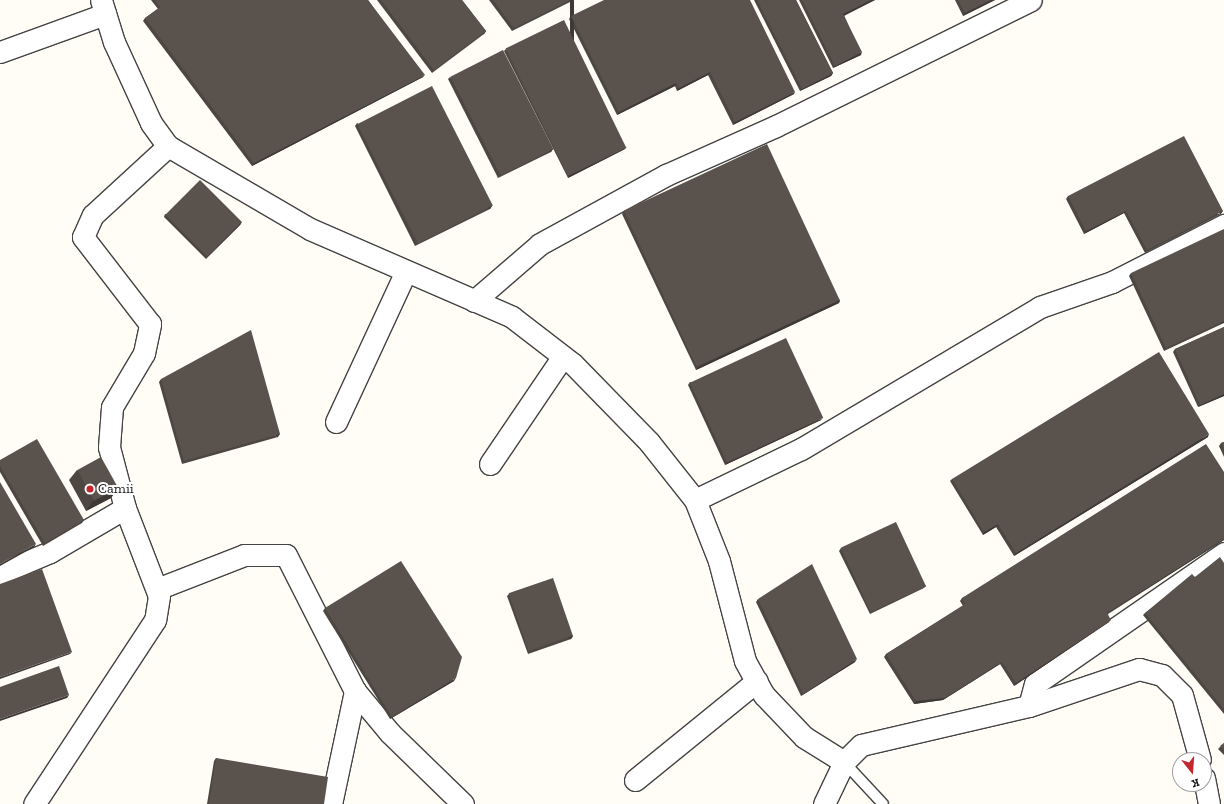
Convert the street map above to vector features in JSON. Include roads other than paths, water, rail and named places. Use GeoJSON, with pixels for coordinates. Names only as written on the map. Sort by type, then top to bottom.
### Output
{"type":"FeatureCollection","features":[{"type":"Feature","properties":{"kind":"street"},"geometry":{"type":"LineString","coordinates":[[474,301],[540,244],[666,175],[776,126],[1030,0]]}},
{"type":"Feature","properties":{"kind":"street"},"geometry":{"type":"LineString","coordinates":[[0,52],[103,7],[114,42],[151,123],[168,146],[310,229],[512,317],[563,356],[649,442],[695,500],[719,561],[745,661],[764,695],[804,737],[844,762]]}},
{"type":"Feature","properties":{"kind":"street"},"geometry":{"type":"LineString","coordinates":[[34,804],[154,620],[159,596],[125,508],[109,447],[112,407],[144,353],[150,324],[83,237],[93,215],[168,146]]}},
{"type":"Feature","properties":{"kind":"street"},"geometry":{"type":"LineString","coordinates":[[695,500],[801,449],[1040,307],[1112,282],[1224,225]]}},
{"type":"Feature","properties":{"kind":"street"},"geometry":{"type":"LineString","coordinates":[[336,422],[406,271]]}},
{"type":"Feature","properties":{"kind":"street"},"geometry":{"type":"LineString","coordinates":[[490,464],[563,356]]}},
{"type":"Feature","properties":{"kind":"street"},"geometry":{"type":"LineString","coordinates":[[0,573],[50,552],[125,508]]}},
{"type":"Feature","properties":{"kind":"street"},"geometry":{"type":"LineString","coordinates":[[1029,706],[1035,684],[1224,553]]}},
{"type":"Feature","properties":{"kind":"street"},"geometry":{"type":"LineString","coordinates":[[157,589],[244,555],[286,555],[355,691],[390,733],[463,804]]}},
{"type":"Feature","properties":{"kind":"street"},"geometry":{"type":"LineString","coordinates":[[824,804],[844,762],[861,745],[895,734],[1029,706],[1139,669],[1162,675],[1182,695],[1198,752]]}},
{"type":"Feature","properties":{"kind":"street"},"geometry":{"type":"LineString","coordinates":[[635,780],[756,681]]}},
{"type":"Feature","properties":{"kind":"street"},"geometry":{"type":"LineString","coordinates":[[332,804],[355,691]]}},
{"type":"Feature","properties":{"kind":"street"},"geometry":{"type":"LineString","coordinates":[[1207,792],[1209,804]]}},
{"type":"Feature","properties":{"kind":"lane"},"geometry":{"type":"LineString","coordinates":[[844,762],[883,804]]}},
{"type":"Feature","properties":{"kind":"place","name":"Camii"},"geometry":{"type":"Point","coordinates":[90,489]}}]}
